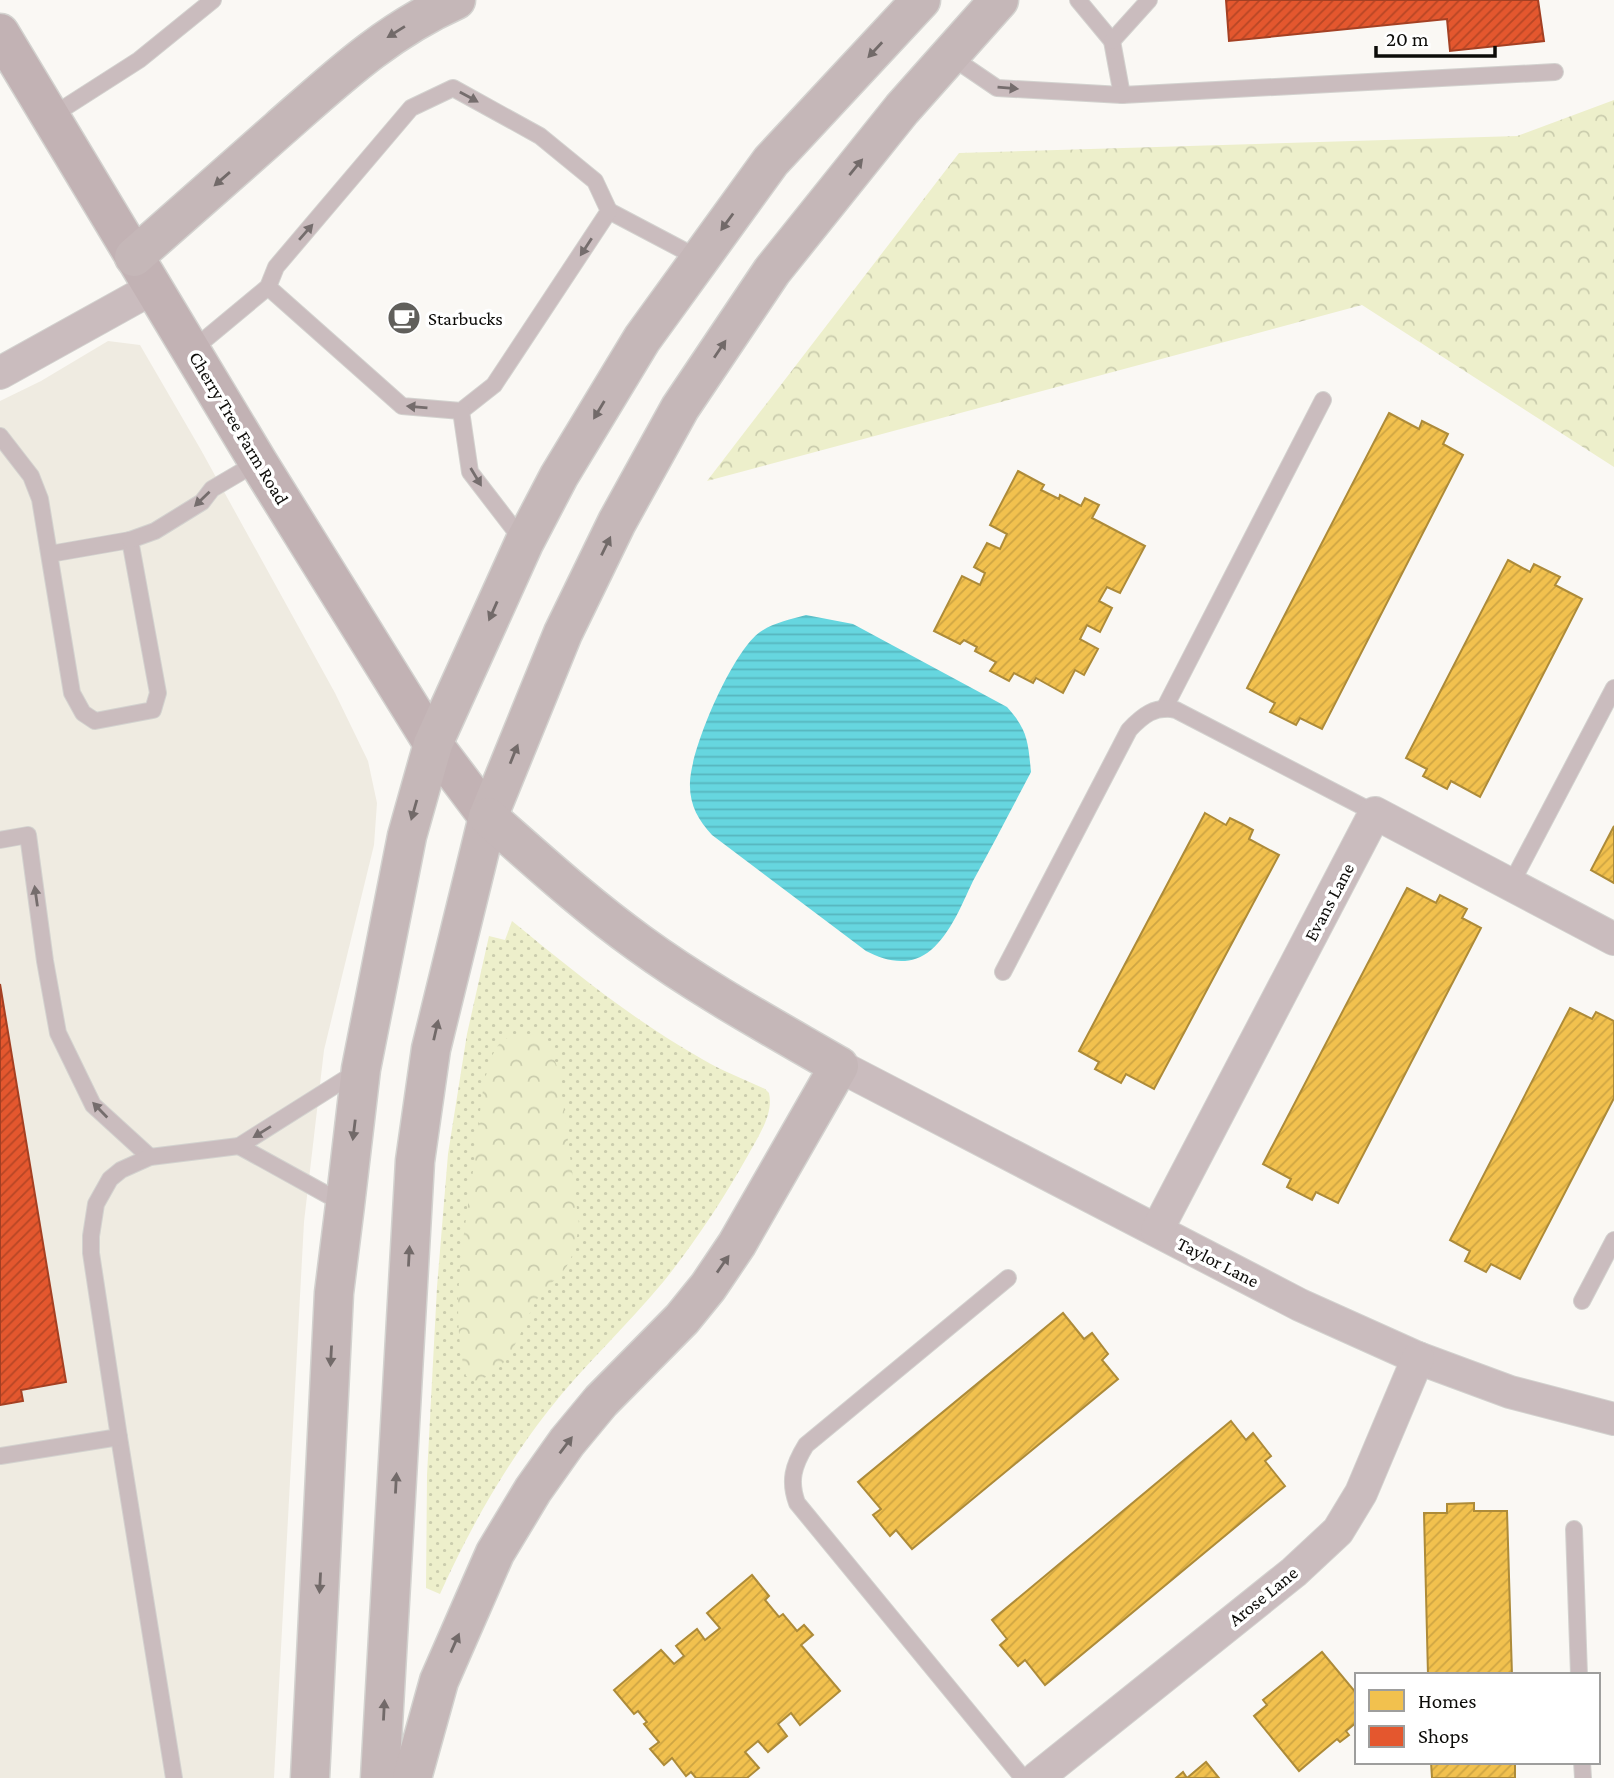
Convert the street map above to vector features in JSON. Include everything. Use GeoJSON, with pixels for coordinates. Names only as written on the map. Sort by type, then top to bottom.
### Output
{"type":"FeatureCollection","features":[{"type":"Feature","properties":{"kind":"highway"},"geometry":{"type":"LineString","coordinates":[[144,272],[343,72],[382,41],[424,15],[456,0]]}},
{"type":"Feature","properties":{"kind":"highway"},"geometry":{"type":"LineString","coordinates":[[310,1778],[334,1293],[361,1069],[407,836],[433,744],[524,543],[559,476],[642,339],[771,161],[921,0]]}},
{"type":"Feature","properties":{"kind":"highway"},"geometry":{"type":"LineString","coordinates":[[380,1778],[415,1161],[432,1049],[488,817],[563,633],[617,522],[680,408],[772,271],[902,109],[999,0]]}},
{"type":"Feature","properties":{"kind":"highway"},"geometry":{"type":"LineString","coordinates":[[412,1778],[439,1681],[495,1553],[533,1490],[567,1442],[601,1401],[682,1318],[708,1287],[737,1244],[839,1066],[762,1022],[639,944],[488,817]]}},
{"type":"Feature","properties":{"kind":"main road","name":"Cherry Tree Farm Road"},"geometry":{"type":"LineString","coordinates":[[0,33],[258,462],[433,744],[488,817]]}},
{"type":"Feature","properties":{"kind":"street"},"geometry":{"type":"LineString","coordinates":[[0,373],[144,272]]}},
{"type":"Feature","properties":{"kind":"street"},"geometry":{"type":"LineString","coordinates":[[1375,813],[1614,939]]}},
{"type":"Feature","properties":{"kind":"street","name":"Evans Lane"},"geometry":{"type":"LineString","coordinates":[[1157,1230],[1375,813]]}},
{"type":"Feature","properties":{"kind":"street","name":"Taylor Lane"},"geometry":{"type":"LineString","coordinates":[[839,1066],[1300,1305],[1418,1359],[1510,1392],[1614,1419]]}},
{"type":"Feature","properties":{"kind":"street","name":"Arose Lane"},"geometry":{"type":"LineString","coordinates":[[1037,1778],[1294,1572],[1338,1531],[1361,1493],[1418,1359]]}},
{"type":"Feature","properties":{"kind":"lane"},"geometry":{"type":"LineString","coordinates":[[50,117],[139,60],[213,0]]}},
{"type":"Feature","properties":{"kind":"lane"},"geometry":{"type":"LineString","coordinates":[[1078,0],[1112,41],[1122,95]]}},
{"type":"Feature","properties":{"kind":"lane"},"geometry":{"type":"LineString","coordinates":[[1112,41],[1149,0]]}},
{"type":"Feature","properties":{"kind":"lane"},"geometry":{"type":"LineString","coordinates":[[950,56],[997,88],[1122,95],[1556,72]]}},
{"type":"Feature","properties":{"kind":"lane"},"geometry":{"type":"LineString","coordinates":[[191,351],[268,287],[276,268],[411,108],[453,88],[540,136],[595,181],[609,211],[700,259]]}},
{"type":"Feature","properties":{"kind":"lane"},"geometry":{"type":"LineString","coordinates":[[268,287],[402,406],[461,411],[494,385],[609,211]]}},
{"type":"Feature","properties":{"kind":"lane"},"geometry":{"type":"LineString","coordinates":[[1164,709],[1323,400]]}},
{"type":"Feature","properties":{"kind":"lane"},"geometry":{"type":"LineString","coordinates":[[461,411],[470,472],[524,543]]}},
{"type":"Feature","properties":{"kind":"lane"},"geometry":{"type":"LineString","coordinates":[[0,436],[31,475],[40,499],[72,692],[83,713],[95,721],[153,710],[158,693],[130,540]]}},
{"type":"Feature","properties":{"kind":"lane"},"geometry":{"type":"LineString","coordinates":[[50,554],[130,540],[155,531],[202,502],[212,489],[258,462]]}},
{"type":"Feature","properties":{"kind":"lane"},"geometry":{"type":"LineString","coordinates":[[1511,884],[1614,688]]}},
{"type":"Feature","properties":{"kind":"lane"},"geometry":{"type":"LineString","coordinates":[[1003,972],[1129,730],[1147,714],[1164,709],[1176,710],[1375,813]]}},
{"type":"Feature","properties":{"kind":"lane"},"geometry":{"type":"LineString","coordinates":[[0,840],[28,835],[58,1033],[93,1105],[150,1157]]}},
{"type":"Feature","properties":{"kind":"lane"},"geometry":{"type":"LineString","coordinates":[[174,1778],[91,1253],[92,1220],[96,1204],[110,1179],[121,1170],[150,1157],[239,1146],[361,1069]]}},
{"type":"Feature","properties":{"kind":"lane"},"geometry":{"type":"LineString","coordinates":[[239,1146],[345,1205]]}},
{"type":"Feature","properties":{"kind":"lane"},"geometry":{"type":"LineString","coordinates":[[1582,1301],[1614,1240]]}},
{"type":"Feature","properties":{"kind":"lane"},"geometry":{"type":"LineString","coordinates":[[1008,1278],[806,1446],[793,1472],[792,1489],[797,1503],[1023,1778]]}},
{"type":"Feature","properties":{"kind":"lane"},"geometry":{"type":"LineString","coordinates":[[0,1456],[119,1437]]}},
{"type":"Feature","properties":{"kind":"lane"},"geometry":{"type":"LineString","coordinates":[[1574,1529],[1579,1673]]}},
{"type":"Feature","properties":{"kind":"shaded area"},"geometry":{"type":"Polygon","coordinates":[[[108,341],[140,345],[335,693],[368,761],[377,803],[374,845],[324,1050],[304,1222],[274,1778],[0,1778],[0,401],[41,381],[108,341]]]}},
{"type":"Feature","properties":{"kind":"green space"},"geometry":{"type":"Polygon","coordinates":[[[1614,100],[1614,467],[1362,305],[707,481],[959,153],[1517,136],[1614,100]]]}},
{"type":"Feature","properties":{"kind":"green space"},"geometry":{"type":"Polygon","coordinates":[[[512,921],[652,1028],[710,1063],[765,1089],[769,1093],[770,1101],[760,1134],[708,1220],[650,1298],[562,1394],[532,1432],[475,1523],[440,1594],[426,1588],[427,1475],[437,1287],[448,1154],[467,1034],[489,936],[505,940],[512,921]]]}},
{"type":"Feature","properties":{"kind":"green space"},"geometry":{"type":"Polygon","coordinates":[[[521,1035],[536,1036],[549,1045],[559,1072],[579,1224],[570,1260],[541,1293],[508,1357],[488,1376],[474,1381],[466,1376],[461,1349],[458,1292],[482,1098],[495,1050],[506,1039],[521,1035]]]}},
{"type":"Feature","properties":{"kind":"water"},"geometry":{"type":"Polygon","coordinates":[[[806,615],[853,624],[1007,707],[1026,737],[1031,772],[950,927],[931,950],[915,959],[891,960],[866,951],[712,835],[693,804],[690,782],[697,747],[715,702],[737,659],[760,632],[806,615]]]}},
{"type":"Feature","properties":{"kind":"building: Homes"},"geometry":{"type":"Polygon","coordinates":[[[1389,413],[1419,429],[1422,421],[1448,434],[1443,444],[1463,455],[1322,729],[1300,718],[1296,725],[1270,712],[1275,703],[1247,688],[1389,413]]]}},
{"type":"Feature","properties":{"kind":"building: Homes"},"geometry":{"type":"Polygon","coordinates":[[[1018,471],[1044,485],[1041,490],[1059,499],[1060,495],[1081,506],[1085,498],[1099,505],[1092,518],[1145,546],[1120,593],[1107,587],[1099,601],[1112,608],[1100,632],[1087,625],[1080,639],[1098,649],[1084,675],[1075,670],[1063,693],[1036,678],[1033,683],[1014,673],[1009,681],[990,671],[996,662],[975,651],[977,647],[964,640],[960,644],[934,631],[962,576],[980,585],[985,573],[974,567],[987,543],[1000,549],[1007,534],[990,525],[1018,471]]]}},
{"type":"Feature","properties":{"kind":"building: Homes"},"geometry":{"type":"Polygon","coordinates":[[[1508,560],[1530,572],[1534,564],[1560,577],[1555,585],[1582,599],[1480,797],[1451,781],[1447,789],[1423,776],[1427,769],[1406,758],[1508,560]]]}},
{"type":"Feature","properties":{"kind":"building: Homes"},"geometry":{"type":"Polygon","coordinates":[[[1205,813],[1226,825],[1230,818],[1253,830],[1249,839],[1279,855],[1154,1089],[1126,1074],[1121,1083],[1095,1069],[1099,1062],[1079,1051],[1205,813]]]}},
{"type":"Feature","properties":{"kind":"building: Homes"},"geometry":{"type":"Polygon","coordinates":[[[1614,826],[1614,883],[1591,870],[1614,826]]]}},
{"type":"Feature","properties":{"kind":"building: Homes"},"geometry":{"type":"Polygon","coordinates":[[[1407,888],[1436,903],[1440,895],[1467,909],[1462,918],[1481,928],[1338,1203],[1316,1192],[1312,1200],[1287,1187],[1291,1179],[1263,1164],[1407,888]]]}},
{"type":"Feature","properties":{"kind":"building: Homes"},"geometry":{"type":"Polygon","coordinates":[[[1570,1008],[1592,1019],[1596,1012],[1614,1021],[1614,1098],[1520,1279],[1491,1264],[1486,1272],[1465,1261],[1470,1251],[1450,1240],[1570,1008]]]}},
{"type":"Feature","properties":{"kind":"building: Homes"},"geometry":{"type":"Polygon","coordinates":[[[1063,1313],[1084,1339],[1092,1333],[1108,1354],[1102,1360],[1118,1379],[912,1549],[896,1530],[890,1536],[873,1515],[881,1509],[858,1482],[1063,1313]]]}},
{"type":"Feature","properties":{"kind":"building: Homes"},"geometry":{"type":"Polygon","coordinates":[[[1231,1421],[1246,1440],[1253,1433],[1271,1456],[1265,1461],[1285,1486],[1045,1685],[1025,1660],[1018,1666],[1000,1645],[1007,1639],[992,1620],[1231,1421]]]}},
{"type":"Feature","properties":{"kind":"building: Homes"},"geometry":{"type":"Polygon","coordinates":[[[1474,1503],[1474,1511],[1507,1511],[1512,1673],[1428,1673],[1424,1513],[1447,1513],[1447,1504],[1474,1503]]]}},
{"type":"Feature","properties":{"kind":"building: Homes"},"geometry":{"type":"Polygon","coordinates":[[[752,1575],[769,1596],[765,1600],[779,1617],[783,1614],[797,1631],[804,1625],[813,1635],[801,1645],[840,1691],[800,1725],[791,1713],[778,1724],[787,1736],[768,1752],[758,1741],[745,1752],[759,1768],[747,1778],[696,1778],[691,1772],[686,1776],[672,1758],[664,1765],[650,1749],[659,1742],[644,1724],[647,1722],[638,1711],[634,1714],[614,1690],[661,1650],[674,1664],[684,1656],[676,1646],[697,1629],[705,1640],[720,1628],[707,1613],[752,1575]]]}},
{"type":"Feature","properties":{"kind":"building: Homes"},"geometry":{"type":"Polygon","coordinates":[[[1322,1652],[1355,1692],[1355,1724],[1346,1731],[1349,1735],[1340,1742],[1337,1739],[1299,1771],[1254,1716],[1267,1705],[1263,1700],[1322,1652]]]}},
{"type":"Feature","properties":{"kind":"building: Homes"},"geometry":{"type":"Polygon","coordinates":[[[1206,1762],[1219,1778],[1187,1778],[1206,1762]]]}},
{"type":"Feature","properties":{"kind":"building: Homes"},"geometry":{"type":"Polygon","coordinates":[[[1431,1764],[1515,1764],[1515,1778],[1432,1778],[1431,1764]]]}},
{"type":"Feature","properties":{"kind":"building: Homes"},"geometry":{"type":"Polygon","coordinates":[[[1183,1772],[1187,1778],[1176,1778],[1183,1772]]]}},
{"type":"Feature","properties":{"kind":"building: Shops"},"geometry":{"type":"Polygon","coordinates":[[[1226,0],[1538,0],[1544,41],[1450,51],[1447,19],[1229,41],[1226,0]]]}},
{"type":"Feature","properties":{"kind":"building: Shops"},"geometry":{"type":"Polygon","coordinates":[[[0,984],[66,1382],[21,1390],[23,1401],[0,1405],[0,984]]]}},
{"type":"Feature","properties":{"kind":"place","name":"Starbucks"},"geometry":{"type":"Point","coordinates":[404,318]}}]}
